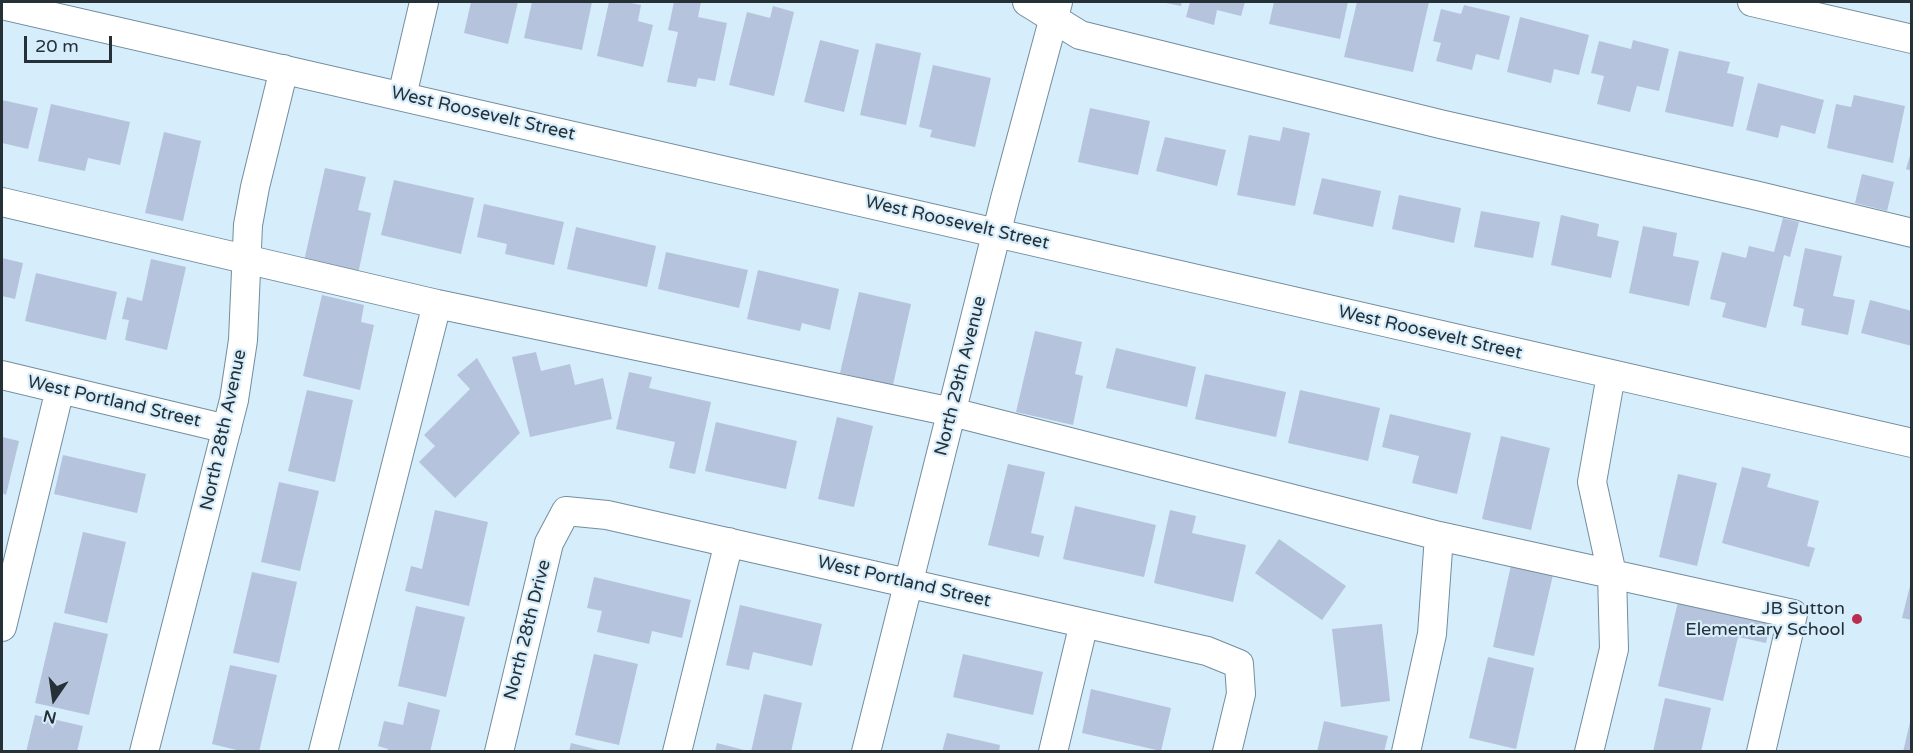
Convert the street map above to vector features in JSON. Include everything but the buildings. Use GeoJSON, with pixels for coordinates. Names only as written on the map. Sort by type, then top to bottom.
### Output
{"type":"FeatureCollection","features":[{"type":"Feature","properties":{"kind":"street"},"geometry":{"type":"LineString","coordinates":[[402,96],[424,2]]}},
{"type":"Feature","properties":{"kind":"street"},"geometry":{"type":"LineString","coordinates":[[1027,2],[1056,10],[1080,35],[1440,124],[1911,233]]}},
{"type":"Feature","properties":{"kind":"street"},"geometry":{"type":"LineString","coordinates":[[1752,2],[1911,39]]}},
{"type":"Feature","properties":{"kind":"street","name":"West Roosevelt Street"},"geometry":{"type":"LineString","coordinates":[[2,5],[1911,443]]}},
{"type":"Feature","properties":{"kind":"street","name":"North 29th Avenue"},"geometry":{"type":"LineString","coordinates":[[866,752],[997,232],[1056,10]]}},
{"type":"Feature","properties":{"kind":"street","name":"North 28th Avenue"},"geometry":{"type":"LineString","coordinates":[[144,752],[227,429],[243,340],[248,225],[284,69]]}},
{"type":"Feature","properties":{"kind":"street"},"geometry":{"type":"LineString","coordinates":[[2,202],[437,304],[952,412],[1439,536],[1793,614],[1761,752]]}},
{"type":"Feature","properties":{"kind":"street"},"geometry":{"type":"LineString","coordinates":[[324,752],[437,304]]}},
{"type":"Feature","properties":{"kind":"street","name":"West Portland Street"},"geometry":{"type":"LineString","coordinates":[[2,375],[227,429]]}},
{"type":"Feature","properties":{"kind":"street"},"geometry":{"type":"LineString","coordinates":[[1589,752],[1614,649],[1612,574],[1592,482],[1611,375]]}},
{"type":"Feature","properties":{"kind":"street"},"geometry":{"type":"LineString","coordinates":[[2,627],[60,389]]}},
{"type":"Feature","properties":{"kind":"street","name":"West Portland Street"},"geometry":{"type":"LineString","coordinates":[[566,511],[607,515],[1208,651],[1239,664],[1241,694],[1227,752]]}},
{"type":"Feature","properties":{"kind":"street","name":"North 28th Drive"},"geometry":{"type":"LineString","coordinates":[[499,752],[549,543],[566,511]]}},
{"type":"Feature","properties":{"kind":"street"},"geometry":{"type":"LineString","coordinates":[[1406,752],[1432,634],[1439,536]]}},
{"type":"Feature","properties":{"kind":"street"},"geometry":{"type":"LineString","coordinates":[[677,752],[729,542]]}},
{"type":"Feature","properties":{"kind":"street"},"geometry":{"type":"LineString","coordinates":[[1053,752],[1084,623]]}},
{"type":"Feature","properties":{"kind":"place","name":"JB Sutton Elementary School"},"geometry":{"type":"Point","coordinates":[1857,619]}}]}
